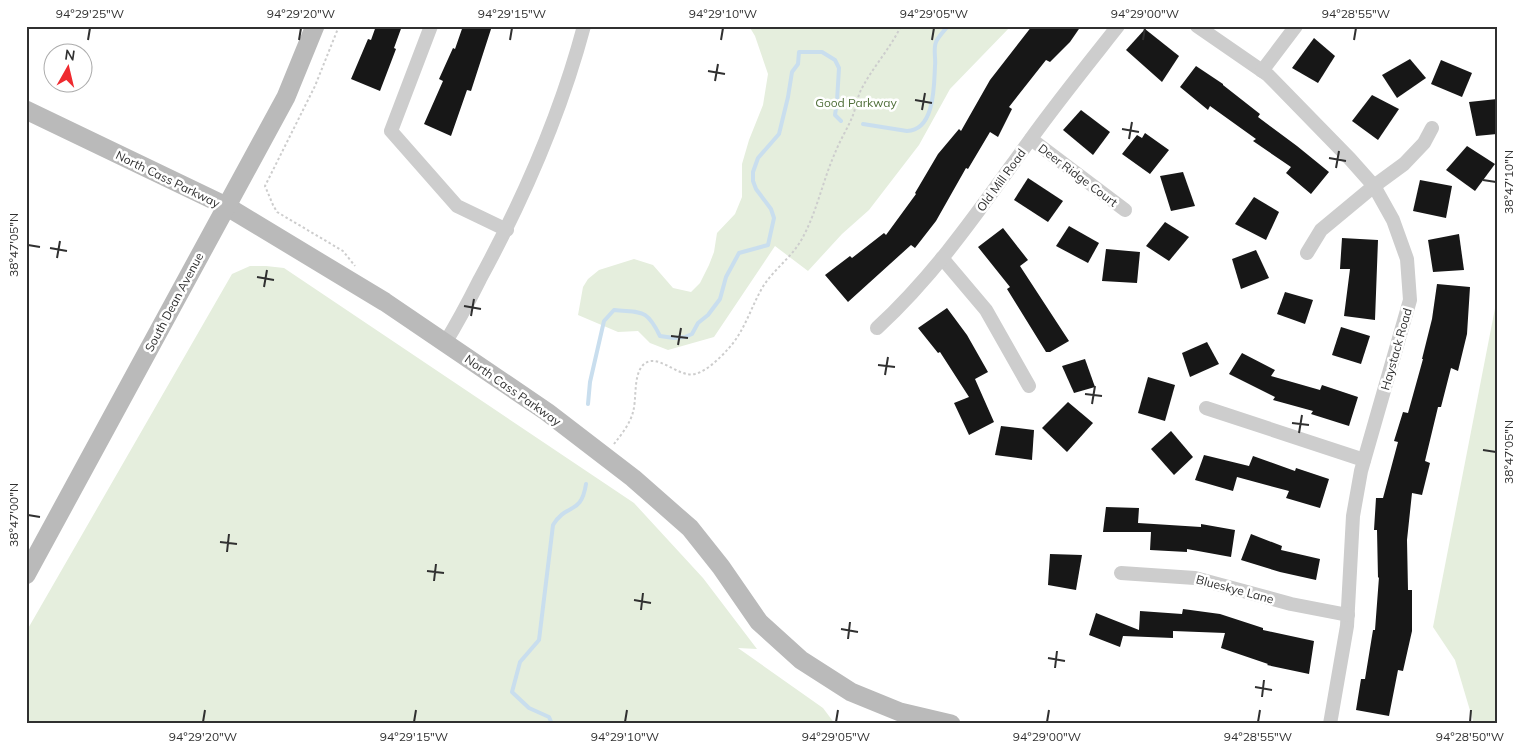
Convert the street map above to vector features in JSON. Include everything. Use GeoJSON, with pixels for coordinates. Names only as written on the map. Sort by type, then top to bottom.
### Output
{"type":"FeatureCollection","features":[{"type":"Feature","properties":{"kind":"street","name":"South Dean Avenue"},"geometry":{"type":"LineString","coordinates":[[26,575],[286,97],[315,26]]}},
{"type":"Feature","properties":{"kind":"street"},"geometry":{"type":"LineString","coordinates":[[431,26],[391,131],[457,206],[507,230]]}},
{"type":"Feature","properties":{"kind":"street"},"geometry":{"type":"LineString","coordinates":[[445,343],[507,230],[540,159],[571,74],[584,26]]}},
{"type":"Feature","properties":{"kind":"street","name":"Old Mill Road"},"geometry":{"type":"LineString","coordinates":[[876,328],[904,303],[959,238],[1063,95],[1118,26]]}},
{"type":"Feature","properties":{"kind":"street","name":"Haystack Road"},"geometry":{"type":"LineString","coordinates":[[1197,26],[1268,75],[1337,145],[1374,186],[1393,220],[1407,259],[1410,300],[1364,460],[1353,516],[1348,615],[1330,724]]}},
{"type":"Feature","properties":{"kind":"street"},"geometry":{"type":"LineString","coordinates":[[1262,71],[1296,26]]}},
{"type":"Feature","properties":{"kind":"street","name":"North Cass Parkway"},"geometry":{"type":"LineString","coordinates":[[26,110],[226,206],[385,302],[547,412],[633,478],[690,528],[721,567],[759,622],[801,660],[851,692],[900,712],[951,724]]}},
{"type":"Feature","properties":{"kind":"street"},"geometry":{"type":"LineString","coordinates":[[1307,253],[1321,230],[1404,164],[1424,143],[1432,128]]}},
{"type":"Feature","properties":{"kind":"street","name":"Deer Ridge Court"},"geometry":{"type":"LineString","coordinates":[[1031,139],[1125,210]]}},
{"type":"Feature","properties":{"kind":"street"},"geometry":{"type":"LineString","coordinates":[[942,258],[986,310],[1029,386]]}},
{"type":"Feature","properties":{"kind":"street"},"geometry":{"type":"LineString","coordinates":[[1206,408],[1364,460]]}},
{"type":"Feature","properties":{"kind":"street","name":"Blueskye Lane"},"geometry":{"type":"LineString","coordinates":[[1121,573],[1195,578],[1291,604],[1348,615]]}},
{"type":"Feature","properties":{"kind":"path"},"geometry":{"type":"LineString","coordinates":[[272,205],[265,186],[315,86],[339,26]]}},
{"type":"Feature","properties":{"kind":"path"},"geometry":{"type":"LineString","coordinates":[[606,457],[633,413],[638,376],[640,368],[645,362],[652,360],[660,362],[678,373],[694,374],[715,362],[728,350],[741,332],[762,288],[789,259],[802,239],[835,152],[856,108],[861,89],[901,26]]}},
{"type":"Feature","properties":{"kind":"green space","name":"Good Parkway"},"geometry":{"type":"Polygon","coordinates":[[[749,26],[1011,26],[950,89],[919,145],[869,210],[842,234],[808,271],[775,246],[714,337],[668,350],[650,343],[638,331],[618,332],[578,315],[583,287],[588,279],[599,270],[634,259],[653,265],[673,288],[691,292],[700,283],[714,252],[717,233],[735,214],[742,197],[742,164],[763,105],[768,74],[755,36],[749,26]]]}},
{"type":"Feature","properties":{"kind":"green space"},"geometry":{"type":"Polygon","coordinates":[[[250,266],[284,268],[634,503],[703,578],[757,649],[738,648],[823,708],[835,724],[26,723],[26,632],[232,274],[250,266]]]}},
{"type":"Feature","properties":{"kind":"green space"},"geometry":{"type":"Polygon","coordinates":[[[1497,298],[1497,724],[1474,724],[1455,660],[1433,627],[1497,298]]]}},
{"type":"Feature","properties":{"kind":"building"},"geometry":{"type":"Polygon","coordinates":[[[376,26],[402,26],[394,48],[396,49],[380,91],[351,79],[368,39],[371,40],[376,26]]]}},
{"type":"Feature","properties":{"kind":"building"},"geometry":{"type":"Polygon","coordinates":[[[463,26],[492,26],[471,91],[467,90],[451,136],[424,124],[443,81],[439,79],[453,48],[455,49],[463,26]]]}},
{"type":"Feature","properties":{"kind":"building"},"geometry":{"type":"Polygon","coordinates":[[[1032,26],[1081,26],[1070,42],[1050,62],[1046,60],[1009,107],[1012,109],[998,137],[990,132],[968,169],[966,168],[936,221],[915,248],[911,245],[848,302],[825,275],[850,256],[852,258],[884,233],[886,235],[916,194],[938,154],[959,129],[961,131],[990,80],[1032,26]]]}},
{"type":"Feature","properties":{"kind":"building"},"geometry":{"type":"Polygon","coordinates":[[[1145,29],[1179,56],[1162,82],[1126,50],[1145,29]]]}},
{"type":"Feature","properties":{"kind":"building"},"geometry":{"type":"Polygon","coordinates":[[[1314,38],[1335,56],[1318,83],[1292,68],[1314,38]]]}},
{"type":"Feature","properties":{"kind":"building"},"geometry":{"type":"Polygon","coordinates":[[[1410,59],[1426,78],[1397,98],[1382,75],[1410,59]]]}},
{"type":"Feature","properties":{"kind":"building"},"geometry":{"type":"Polygon","coordinates":[[[1441,60],[1472,73],[1462,97],[1431,84],[1441,60]]]}},
{"type":"Feature","properties":{"kind":"building"},"geometry":{"type":"Polygon","coordinates":[[[1196,66],[1223,84],[1260,114],[1258,117],[1329,172],[1311,194],[1286,173],[1291,167],[1253,141],[1256,139],[1210,106],[1208,110],[1180,87],[1196,66]]]}},
{"type":"Feature","properties":{"kind":"building"},"geometry":{"type":"Polygon","coordinates":[[[1372,95],[1399,109],[1378,140],[1352,121],[1372,95]]]}},
{"type":"Feature","properties":{"kind":"building"},"geometry":{"type":"Polygon","coordinates":[[[1497,99],[1497,134],[1476,136],[1469,102],[1497,99]]]}},
{"type":"Feature","properties":{"kind":"building"},"geometry":{"type":"Polygon","coordinates":[[[1081,110],[1110,132],[1093,155],[1063,130],[1081,110]]]}},
{"type":"Feature","properties":{"kind":"building"},"geometry":{"type":"Polygon","coordinates":[[[1145,133],[1169,150],[1150,174],[1122,154],[1137,135],[1142,138],[1145,133]]]}},
{"type":"Feature","properties":{"kind":"building"},"geometry":{"type":"Polygon","coordinates":[[[1467,146],[1495,164],[1475,191],[1446,170],[1467,146]]]}},
{"type":"Feature","properties":{"kind":"building"},"geometry":{"type":"Polygon","coordinates":[[[1183,172],[1195,206],[1171,211],[1160,176],[1183,172]]]}},
{"type":"Feature","properties":{"kind":"building"},"geometry":{"type":"Polygon","coordinates":[[[1028,178],[1063,201],[1048,222],[1014,200],[1028,178]]]}},
{"type":"Feature","properties":{"kind":"building"},"geometry":{"type":"Polygon","coordinates":[[[1420,180],[1452,186],[1446,218],[1413,211],[1420,180]]]}},
{"type":"Feature","properties":{"kind":"building"},"geometry":{"type":"Polygon","coordinates":[[[1254,197],[1279,212],[1266,240],[1235,224],[1254,197]]]}},
{"type":"Feature","properties":{"kind":"building"},"geometry":{"type":"Polygon","coordinates":[[[1165,222],[1189,237],[1169,261],[1146,246],[1165,222]]]}},
{"type":"Feature","properties":{"kind":"building"},"geometry":{"type":"Polygon","coordinates":[[[1069,226],[1099,243],[1088,263],[1056,246],[1069,226]]]}},
{"type":"Feature","properties":{"kind":"building"},"geometry":{"type":"Polygon","coordinates":[[[1003,228],[1028,260],[1020,266],[1069,341],[1050,352],[1046,352],[1007,289],[1010,287],[978,247],[1003,228]]]}},
{"type":"Feature","properties":{"kind":"building"},"geometry":{"type":"Polygon","coordinates":[[[1459,234],[1464,270],[1433,272],[1428,240],[1459,234]]]}},
{"type":"Feature","properties":{"kind":"building"},"geometry":{"type":"Polygon","coordinates":[[[1342,238],[1378,240],[1375,320],[1344,316],[1350,269],[1340,269],[1342,238]]]}},
{"type":"Feature","properties":{"kind":"building"},"geometry":{"type":"Polygon","coordinates":[[[1106,249],[1140,252],[1137,283],[1102,281],[1106,249]]]}},
{"type":"Feature","properties":{"kind":"building"},"geometry":{"type":"Polygon","coordinates":[[[1256,250],[1269,278],[1241,289],[1232,259],[1256,250]]]}},
{"type":"Feature","properties":{"kind":"building"},"geometry":{"type":"Polygon","coordinates":[[[1437,284],[1470,287],[1467,334],[1458,371],[1451,368],[1441,407],[1438,407],[1425,461],[1430,463],[1422,495],[1412,493],[1407,540],[1408,590],[1412,590],[1412,631],[1403,671],[1398,670],[1389,716],[1356,710],[1361,679],[1365,679],[1373,630],[1375,630],[1379,577],[1377,530],[1374,530],[1376,498],[1383,498],[1398,442],[1394,441],[1403,412],[1408,413],[1432,319],[1437,284]]]}},
{"type":"Feature","properties":{"kind":"building"},"geometry":{"type":"Polygon","coordinates":[[[1285,292],[1313,300],[1305,324],[1277,314],[1285,292]]]}},
{"type":"Feature","properties":{"kind":"building"},"geometry":{"type":"Polygon","coordinates":[[[947,308],[967,335],[988,372],[975,379],[994,422],[969,435],[954,403],[969,397],[940,352],[938,353],[918,328],[947,308]]]}},
{"type":"Feature","properties":{"kind":"building"},"geometry":{"type":"Polygon","coordinates":[[[1341,327],[1370,336],[1361,364],[1332,355],[1341,327]]]}},
{"type":"Feature","properties":{"kind":"building"},"geometry":{"type":"Polygon","coordinates":[[[1207,342],[1219,364],[1190,377],[1182,353],[1207,342]]]}},
{"type":"Feature","properties":{"kind":"building"},"geometry":{"type":"Polygon","coordinates":[[[1242,353],[1275,370],[1271,376],[1320,390],[1322,385],[1358,397],[1349,426],[1311,414],[1313,411],[1273,400],[1275,397],[1229,374],[1242,353]]]}},
{"type":"Feature","properties":{"kind":"building"},"geometry":{"type":"Polygon","coordinates":[[[1085,359],[1095,387],[1074,393],[1062,366],[1085,359]]]}},
{"type":"Feature","properties":{"kind":"building"},"geometry":{"type":"Polygon","coordinates":[[[1148,377],[1175,385],[1165,421],[1138,413],[1148,377]]]}},
{"type":"Feature","properties":{"kind":"building"},"geometry":{"type":"Polygon","coordinates":[[[1068,402],[1093,423],[1067,452],[1042,428],[1068,402]]]}},
{"type":"Feature","properties":{"kind":"building"},"geometry":{"type":"Polygon","coordinates":[[[1001,426],[1034,430],[1032,460],[995,455],[1001,426]]]}},
{"type":"Feature","properties":{"kind":"building"},"geometry":{"type":"Polygon","coordinates":[[[1171,431],[1193,457],[1174,475],[1151,449],[1171,431]]]}},
{"type":"Feature","properties":{"kind":"building"},"geometry":{"type":"Polygon","coordinates":[[[1204,455],[1249,466],[1253,456],[1295,471],[1296,468],[1329,479],[1320,508],[1286,498],[1289,491],[1237,477],[1233,491],[1195,480],[1204,455]]]}},
{"type":"Feature","properties":{"kind":"building"},"geometry":{"type":"Polygon","coordinates":[[[1106,507],[1139,508],[1138,523],[1201,527],[1201,524],[1235,530],[1231,557],[1187,549],[1187,552],[1150,550],[1151,532],[1103,532],[1106,507]]]}},
{"type":"Feature","properties":{"kind":"building"},"geometry":{"type":"Polygon","coordinates":[[[1251,534],[1282,546],[1281,550],[1320,559],[1316,580],[1280,572],[1241,560],[1251,534]]]}},
{"type":"Feature","properties":{"kind":"building"},"geometry":{"type":"Polygon","coordinates":[[[1050,554],[1082,555],[1076,590],[1048,585],[1050,554]]]}},
{"type":"Feature","properties":{"kind":"building"},"geometry":{"type":"Polygon","coordinates":[[[1183,609],[1220,614],[1263,628],[1263,630],[1314,641],[1309,674],[1267,665],[1221,648],[1225,633],[1173,631],[1173,638],[1123,636],[1120,647],[1089,635],[1096,613],[1139,630],[1140,611],[1182,614],[1183,609]]]}},
{"type":"Feature","properties":{"kind":"waterway"},"geometry":{"type":"LineString","coordinates":[[863,124],[907,131],[916,129],[923,123],[928,115],[933,95],[935,45],[948,26]]}},
{"type":"Feature","properties":{"kind":"waterway"},"geometry":{"type":"LineString","coordinates":[[588,404],[590,382],[604,321],[614,310],[637,312],[647,316],[660,336],[685,337],[692,334],[698,323],[708,315],[720,299],[726,277],[739,253],[768,245],[774,218],[771,209],[756,189],[753,181],[753,172],[758,158],[779,134],[792,72],[798,64],[799,52],[822,52],[835,60],[839,68],[835,115],[841,121]]}},
{"type":"Feature","properties":{"kind":"waterway"},"geometry":{"type":"LineString","coordinates":[[552,724],[549,717],[529,708],[512,692],[520,662],[539,640],[553,525],[563,513],[581,501],[586,484]]}}]}
